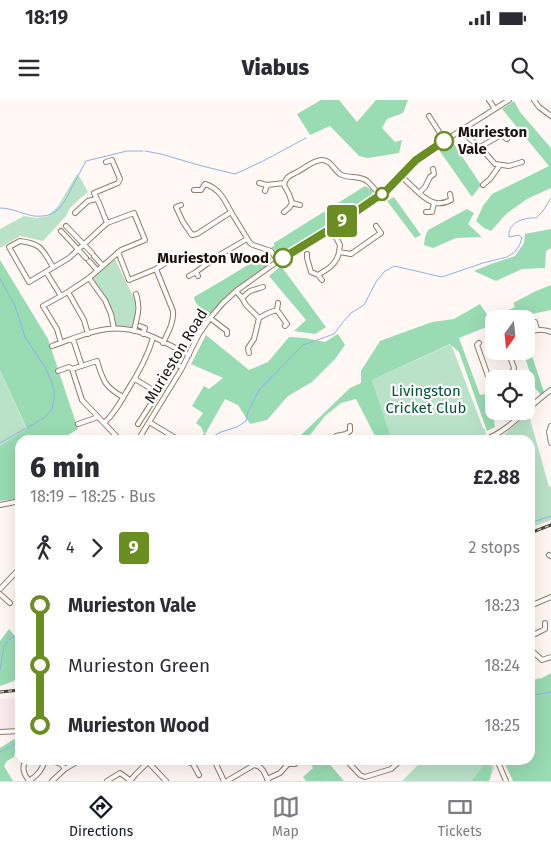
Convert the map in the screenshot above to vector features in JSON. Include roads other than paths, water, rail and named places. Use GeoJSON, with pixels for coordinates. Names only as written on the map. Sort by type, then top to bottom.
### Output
{"type":"FeatureCollection","features":[{"type":"Feature","properties":{"kind":"street"},"geometry":{"type":"LineString","coordinates":[[490,100],[495,109]]}},
{"type":"Feature","properties":{"kind":"street","name":"Murieston Road"},"geometry":{"type":"LineString","coordinates":[[141,435],[182,368],[199,334],[210,318],[236,291],[278,261],[380,196],[416,160],[509,100]]}},
{"type":"Feature","properties":{"kind":"street"},"geometry":{"type":"LineString","coordinates":[[534,100],[539,107],[551,116]]}},
{"type":"Feature","properties":{"kind":"street"},"geometry":{"type":"LineString","coordinates":[[429,116],[444,141]]}},
{"type":"Feature","properties":{"kind":"street"},"geometry":{"type":"LineString","coordinates":[[461,130],[495,164],[508,166],[522,162]]}},
{"type":"Feature","properties":{"kind":"street"},"geometry":{"type":"LineString","coordinates":[[480,147],[500,133],[507,139]]}},
{"type":"Feature","properties":{"kind":"street"},"geometry":{"type":"LineString","coordinates":[[106,162],[118,157]]}},
{"type":"Feature","properties":{"kind":"street"},"geometry":{"type":"LineString","coordinates":[[107,223],[94,193],[120,182],[112,160]]}},
{"type":"Feature","properties":{"kind":"street"},"geometry":{"type":"LineString","coordinates":[[284,212],[292,203],[284,183],[288,176],[315,161],[324,160],[344,175],[360,177],[368,181],[380,196]]}},
{"type":"Feature","properties":{"kind":"street"},"geometry":{"type":"LineString","coordinates":[[483,185],[500,165]]}},
{"type":"Feature","properties":{"kind":"street"},"geometry":{"type":"LineString","coordinates":[[419,192],[425,187],[430,177],[436,176],[433,169]]}},
{"type":"Feature","properties":{"kind":"street"},"geometry":{"type":"LineString","coordinates":[[401,176],[426,199],[434,203],[442,204],[453,201],[450,194]]}},
{"type":"Feature","properties":{"kind":"street"},"geometry":{"type":"LineString","coordinates":[[194,190],[201,190],[204,182],[218,191],[247,239],[253,245],[271,251],[278,261]]}},
{"type":"Feature","properties":{"kind":"street"},"geometry":{"type":"LineString","coordinates":[[259,183],[267,185],[284,183]]}},
{"type":"Feature","properties":{"kind":"street"},"geometry":{"type":"LineString","coordinates":[[265,191],[267,185]]}},
{"type":"Feature","properties":{"kind":"street"},"geometry":{"type":"LineString","coordinates":[[75,213],[88,201],[96,199]]}},
{"type":"Feature","properties":{"kind":"street"},"geometry":{"type":"LineString","coordinates":[[292,203],[300,205]]}},
{"type":"Feature","properties":{"kind":"street"},"geometry":{"type":"LineString","coordinates":[[426,212],[432,212],[434,203]]}},
{"type":"Feature","properties":{"kind":"street"},"geometry":{"type":"LineString","coordinates":[[176,207],[190,233],[194,235],[231,212]]}},
{"type":"Feature","properties":{"kind":"street"},"geometry":{"type":"LineString","coordinates":[[53,267],[39,246],[20,241],[9,248],[29,282],[68,258],[107,223],[134,213],[145,240],[121,250],[89,278],[43,306],[57,329],[61,343]]}},
{"type":"Feature","properties":{"kind":"street"},"geometry":{"type":"LineString","coordinates":[[66,226],[103,266]]}},
{"type":"Feature","properties":{"kind":"street"},"geometry":{"type":"LineString","coordinates":[[339,252],[351,254],[382,235],[376,226]]}},
{"type":"Feature","properties":{"kind":"street"},"geometry":{"type":"LineString","coordinates":[[318,275],[336,262],[339,252],[338,238],[332,228]]}},
{"type":"Feature","properties":{"kind":"street"},"geometry":{"type":"LineString","coordinates":[[61,231],[98,270]]}},
{"type":"Feature","properties":{"kind":"street"},"geometry":{"type":"LineString","coordinates":[[189,276],[197,274],[216,257],[247,239]]}},
{"type":"Feature","properties":{"kind":"street"},"geometry":{"type":"LineString","coordinates":[[118,252],[129,280],[164,264]]}},
{"type":"Feature","properties":{"kind":"street"},"geometry":{"type":"LineString","coordinates":[[306,257],[311,272],[318,275],[322,280]]}},
{"type":"Feature","properties":{"kind":"street"},"geometry":{"type":"LineString","coordinates":[[156,269],[174,317],[163,343]]}},
{"type":"Feature","properties":{"kind":"street"},"geometry":{"type":"LineString","coordinates":[[46,272],[61,296]]}},
{"type":"Feature","properties":{"kind":"street"},"geometry":{"type":"LineString","coordinates":[[89,278],[104,300],[111,314],[114,328]]}},
{"type":"Feature","properties":{"kind":"street"},"geometry":{"type":"LineString","coordinates":[[242,298],[260,286]]}},
{"type":"Feature","properties":{"kind":"street"},"geometry":{"type":"LineString","coordinates":[[236,291],[246,306],[259,318]]}},
{"type":"Feature","properties":{"kind":"street"},"geometry":{"type":"LineString","coordinates":[[68,292],[84,320],[88,334]]}},
{"type":"Feature","properties":{"kind":"street"},"geometry":{"type":"LineString","coordinates":[[134,331],[139,308],[136,294]]}},
{"type":"Feature","properties":{"kind":"street"},"geometry":{"type":"LineString","coordinates":[[278,303],[277,310],[287,324]]}},
{"type":"Feature","properties":{"kind":"street"},"geometry":{"type":"LineString","coordinates":[[259,318],[277,310]]}},
{"type":"Feature","properties":{"kind":"street"},"geometry":{"type":"LineString","coordinates":[[210,318],[228,332]]}},
{"type":"Feature","properties":{"kind":"street"},"geometry":{"type":"LineString","coordinates":[[247,350],[256,340],[259,318]]}},
{"type":"Feature","properties":{"kind":"street"},"geometry":{"type":"LineString","coordinates":[[535,322],[537,330],[543,329],[551,332]]}},
{"type":"Feature","properties":{"kind":"street"},"geometry":{"type":"LineString","coordinates":[[140,326],[152,330]]}},
{"type":"Feature","properties":{"kind":"street"},"geometry":{"type":"LineString","coordinates":[[52,346],[114,328],[134,331],[189,355]]}},
{"type":"Feature","properties":{"kind":"street"},"geometry":{"type":"LineString","coordinates":[[142,334],[145,328]]}},
{"type":"Feature","properties":{"kind":"street"},"geometry":{"type":"LineString","coordinates":[[104,423],[111,416],[143,366],[153,338]]}},
{"type":"Feature","properties":{"kind":"street"},"geometry":{"type":"LineString","coordinates":[[74,339],[82,366]]}},
{"type":"Feature","properties":{"kind":"street"},"geometry":{"type":"LineString","coordinates":[[479,343],[476,345],[486,370]]}},
{"type":"Feature","properties":{"kind":"street"},"geometry":{"type":"LineString","coordinates":[[177,356],[176,365],[182,368]]}},
{"type":"Feature","properties":{"kind":"street"},"geometry":{"type":"LineString","coordinates":[[58,370],[69,367],[72,369],[97,361],[108,388],[123,398]]}},
{"type":"Feature","properties":{"kind":"street"},"geometry":{"type":"LineString","coordinates":[[72,369],[82,400],[115,435]]}},
{"type":"Feature","properties":{"kind":"street"},"geometry":{"type":"LineString","coordinates":[[138,424],[172,369]]}},
{"type":"Feature","properties":{"kind":"street"},"geometry":{"type":"LineString","coordinates":[[135,379],[158,393]]}},
{"type":"Feature","properties":{"kind":"street"},"geometry":{"type":"LineString","coordinates":[[535,404],[551,390]]}},
{"type":"Feature","properties":{"kind":"street"},"geometry":{"type":"LineString","coordinates":[[78,424],[98,417]]}},
{"type":"Feature","properties":{"kind":"street"},"geometry":{"type":"LineString","coordinates":[[495,435],[515,420]]}},
{"type":"Feature","properties":{"kind":"street"},"geometry":{"type":"LineString","coordinates":[[149,422],[173,435]]}},
{"type":"Feature","properties":{"kind":"street"},"geometry":{"type":"LineString","coordinates":[[350,426],[350,431]]}},
{"type":"Feature","properties":{"kind":"street"},"geometry":{"type":"LineString","coordinates":[[551,426],[549,432],[551,443]]}},
{"type":"Feature","properties":{"kind":"street"},"geometry":{"type":"LineString","coordinates":[[350,431],[355,434]]}},
{"type":"Feature","properties":{"kind":"street"},"geometry":{"type":"LineString","coordinates":[[341,435],[350,431]]}},
{"type":"Feature","properties":{"kind":"street"},"geometry":{"type":"LineString","coordinates":[[0,505],[15,502]]}},
{"type":"Feature","properties":{"kind":"street"},"geometry":{"type":"LineString","coordinates":[[0,589],[15,573]]}},
{"type":"Feature","properties":{"kind":"street"},"geometry":{"type":"LineString","coordinates":[[0,594],[8,599]]}},
{"type":"Feature","properties":{"kind":"street"},"geometry":{"type":"LineString","coordinates":[[535,604],[551,597]]}},
{"type":"Feature","properties":{"kind":"street"},"geometry":{"type":"LineString","coordinates":[[545,623],[545,629]]}},
{"type":"Feature","properties":{"kind":"street"},"geometry":{"type":"LineString","coordinates":[[535,634],[545,629],[551,630]]}},
{"type":"Feature","properties":{"kind":"street"},"geometry":{"type":"LineString","coordinates":[[535,652],[542,660],[551,656]]}},
{"type":"Feature","properties":{"kind":"street"},"geometry":{"type":"LineString","coordinates":[[0,732],[15,731]]}},
{"type":"Feature","properties":{"kind":"street"},"geometry":{"type":"LineString","coordinates":[[23,765],[24,774],[29,781],[42,770],[44,765]]}},
{"type":"Feature","properties":{"kind":"street"},"geometry":{"type":"LineString","coordinates":[[63,765],[65,769]]}},
{"type":"Feature","properties":{"kind":"street"},"geometry":{"type":"LineString","coordinates":[[52,781],[72,765]]}},
{"type":"Feature","properties":{"kind":"street"},"geometry":{"type":"LineString","coordinates":[[107,781],[120,773],[130,781],[145,765]]}},
{"type":"Feature","properties":{"kind":"street"},"geometry":{"type":"LineString","coordinates":[[152,765],[166,781]]}},
{"type":"Feature","properties":{"kind":"street"},"geometry":{"type":"LineString","coordinates":[[195,765],[199,775]]}},
{"type":"Feature","properties":{"kind":"street"},"geometry":{"type":"LineString","coordinates":[[217,765],[225,781],[254,765],[260,766],[268,780],[280,773],[285,765]]}},
{"type":"Feature","properties":{"kind":"street"},"geometry":{"type":"LineString","coordinates":[[352,765],[360,776],[365,777],[391,769],[395,765]]}},
{"type":"Feature","properties":{"kind":"street"},"geometry":{"type":"LineString","coordinates":[[499,765],[506,781]]}},
{"type":"Feature","properties":{"kind":"waterway"},"geometry":{"type":"LineString","coordinates":[[145,151],[235,174],[306,138]]}},
{"type":"Feature","properties":{"kind":"waterway"},"geometry":{"type":"LineString","coordinates":[[0,208],[34,216],[48,215],[62,206],[86,161],[127,151],[143,151]]}},
{"type":"Feature","properties":{"kind":"waterway"},"geometry":{"type":"LineString","coordinates":[[216,435],[237,427],[246,421],[248,412],[259,390],[303,345],[334,334],[351,313],[364,305],[376,282],[384,272],[394,266],[442,277],[507,257],[515,252],[522,238],[519,235],[509,237],[511,228],[517,222],[536,218],[551,198]]}},
{"type":"Feature","properties":{"kind":"waterway"},"geometry":{"type":"LineString","coordinates":[[0,278],[15,306],[25,337],[45,367],[54,391],[52,409],[44,418],[0,443]]}},
{"type":"Feature","properties":{"kind":"waterway"},"geometry":{"type":"LineString","coordinates":[[535,521],[551,516]]}},
{"type":"Feature","properties":{"kind":"waterway"},"geometry":{"type":"LineString","coordinates":[[0,670],[6,643],[15,636]]}},
{"type":"Feature","properties":{"kind":"waterway"},"geometry":{"type":"LineString","coordinates":[[535,695],[551,692]]}},
{"type":"Feature","properties":{"kind":"waterway"},"geometry":{"type":"LineString","coordinates":[[0,752],[15,744]]}},
{"type":"Feature","properties":{"kind":"railway"},"geometry":{"type":"LineString","coordinates":[[535,531],[551,525]]}},
{"type":"Feature","properties":{"kind":"railway"},"geometry":{"type":"LineString","coordinates":[[0,692],[15,690]]}},
{"type":"Feature","properties":{"kind":"place","name":"Murieston Vale"},"geometry":{"type":"Point","coordinates":[444,141]}},
{"type":"Feature","properties":{"kind":"place","name":"Murieston Wood"},"geometry":{"type":"Point","coordinates":[283,258]}},
{"type":"Feature","properties":{"kind":"park label","name":"Livingston Cricket Club"},"geometry":{"type":"Point","coordinates":[426,400]}}]}
